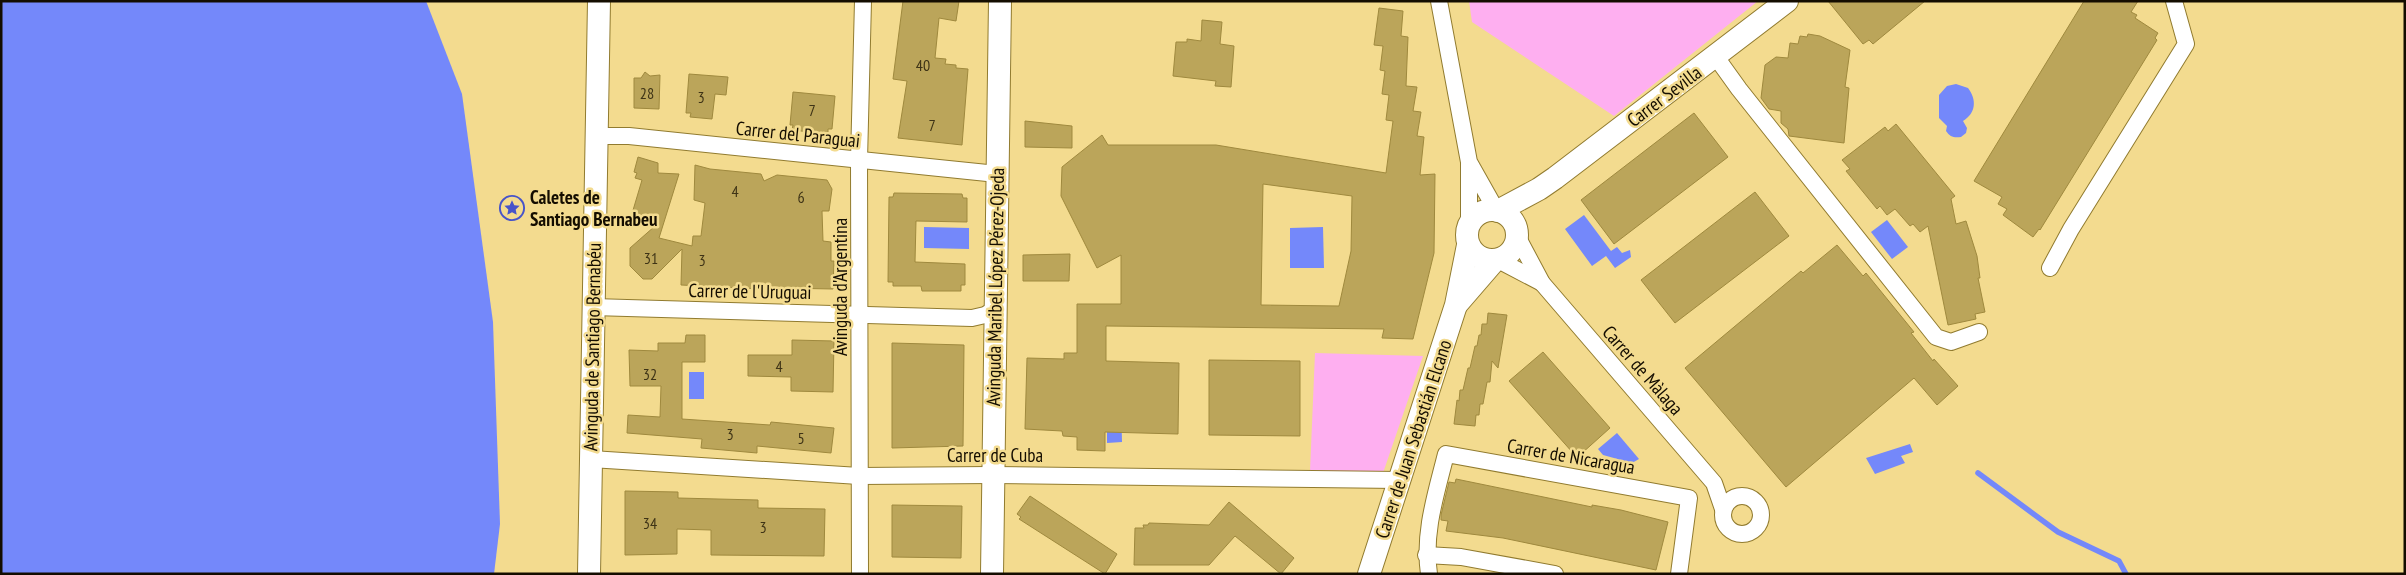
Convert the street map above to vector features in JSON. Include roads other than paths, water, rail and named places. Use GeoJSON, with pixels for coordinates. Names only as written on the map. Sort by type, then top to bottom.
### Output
{"type":"FeatureCollection","features":[{"type":"Feature","properties":{"kind":"street","name":"Avinguda de Santiago Bernabéu"},"geometry":{"type":"LineString","coordinates":[[589,574],[599,1]]}},
{"type":"Feature","properties":{"kind":"street","name":"Avinguda d'Argentina"},"geometry":{"type":"LineString","coordinates":[[860,574],[859,160],[863,1]]}},
{"type":"Feature","properties":{"kind":"street","name":"Avinguda Maribel López Pérez-Ojeda"},"geometry":{"type":"LineString","coordinates":[[992,574],[1000,1]]}},
{"type":"Feature","properties":{"kind":"street","name":"Carrer de Juan Sebastián Elcano"},"geometry":{"type":"LineString","coordinates":[[1369,574],[1456,305],[1469,234],[1469,162],[1439,1]]}},
{"type":"Feature","properties":{"kind":"street","name":"Carrer Sevilla"},"geometry":{"type":"LineString","coordinates":[[1497,211],[1539,189],[1787,1]]}},
{"type":"Feature","properties":{"kind":"street"},"geometry":{"type":"LineString","coordinates":[[2050,268],[2071,229],[2186,44],[2174,1]]}},
{"type":"Feature","properties":{"kind":"street"},"geometry":{"type":"LineString","coordinates":[[1716,56],[1739,89],[1936,337],[1951,342],[1979,332]]}},
{"type":"Feature","properties":{"kind":"street","name":"Carrer del Paraguai"},"geometry":{"type":"LineString","coordinates":[[596,136],[628,136],[997,174]]}},
{"type":"Feature","properties":{"kind":"street","name":"Carrer de Juan Sebastián Elcano"},"geometry":{"type":"LineString","coordinates":[[1469,162],[1497,211]]}},
{"type":"Feature","properties":{"kind":"street","name":"Carrer Sevilla"},"geometry":{"type":"LineString","coordinates":[[1516,232],[1539,189]]}},
{"type":"Feature","properties":{"kind":"street"},"geometry":{"type":"LineString","coordinates":[[1497,211],[1509,217],[1516,232],[1511,251],[1496,260],[1479,257],[1469,234],[1480,213],[1497,211]]}},
{"type":"Feature","properties":{"kind":"street","name":"Carrer de Màlaga"},"geometry":{"type":"LineString","coordinates":[[1516,232],[1542,283],[1714,483],[1724,509]]}},
{"type":"Feature","properties":{"kind":"street","name":"Carrer de Juan Sebastián Elcano"},"geometry":{"type":"LineString","coordinates":[[1456,305],[1496,260]]}},
{"type":"Feature","properties":{"kind":"street","name":"Carrer de Màlaga"},"geometry":{"type":"LineString","coordinates":[[1496,260],[1542,283]]}},
{"type":"Feature","properties":{"kind":"street","name":"Carrer de l'Uruguai"},"geometry":{"type":"LineString","coordinates":[[593,307],[972,318],[985,315],[995,309]]}},
{"type":"Feature","properties":{"kind":"street","name":"Carrer de Nicaragua"},"geometry":{"type":"LineString","coordinates":[[1426,555],[1430,518],[1446,454],[1689,498],[1679,574]]}},
{"type":"Feature","properties":{"kind":"street","name":"Carrer de Cuba"},"geometry":{"type":"LineString","coordinates":[[591,459],[859,476],[992,475],[1399,480]]}},
{"type":"Feature","properties":{"kind":"street","name":"Carrer de Màlaga"},"geometry":{"type":"LineString","coordinates":[[1714,483],[1745,495]]}},
{"type":"Feature","properties":{"kind":"street"},"geometry":{"type":"LineString","coordinates":[[1745,495],[1758,503],[1761,511],[1761,520],[1757,528],[1750,533],[1733,532],[1727,527],[1723,518],[1724,509],[1728,501],[1737,496],[1745,495]]}},
{"type":"Feature","properties":{"kind":"street"},"geometry":{"type":"LineString","coordinates":[[1429,574],[1426,555],[1461,557],[1555,574]]}},
{"type":"Feature","properties":{"kind":"water"},"geometry":{"type":"Polygon","coordinates":[[[1,1],[426,1],[462,94],[493,322],[500,524],[494,574],[1,574],[1,1]]]}},
{"type":"Feature","properties":{"kind":"water"},"geometry":{"type":"Polygon","coordinates":[[[1956,84],[1968,88],[1974,102],[1971,114],[1963,121],[1967,128],[1966,133],[1961,137],[1949,135],[1946,131],[1947,126],[1939,118],[1939,95],[1947,86],[1956,84]]]}},
{"type":"Feature","properties":{"kind":"water"},"geometry":{"type":"Polygon","coordinates":[[[1584,215],[1611,251],[1617,247],[1622,253],[1630,250],[1631,257],[1615,268],[1606,256],[1592,266],[1565,229],[1584,215]]]}},
{"type":"Feature","properties":{"kind":"water"},"geometry":{"type":"Polygon","coordinates":[[[1887,220],[1908,247],[1892,259],[1871,232],[1887,220]]]}},
{"type":"Feature","properties":{"kind":"water"},"geometry":{"type":"Polygon","coordinates":[[[924,227],[969,228],[969,249],[924,248],[924,227]]]}},
{"type":"Feature","properties":{"kind":"water"},"geometry":{"type":"Polygon","coordinates":[[[1323,227],[1324,268],[1290,268],[1290,228],[1323,227]]]}},
{"type":"Feature","properties":{"kind":"water"},"geometry":{"type":"Polygon","coordinates":[[[689,372],[704,372],[704,399],[689,399],[689,372]]]}},
{"type":"Feature","properties":{"kind":"water"},"geometry":{"type":"Polygon","coordinates":[[[1121,403],[1122,442],[1107,443],[1107,404],[1121,403]]]}},
{"type":"Feature","properties":{"kind":"water"},"geometry":{"type":"Polygon","coordinates":[[[1617,433],[1639,459],[1632,463],[1603,455],[1598,449],[1617,433]]]}},
{"type":"Feature","properties":{"kind":"water"},"geometry":{"type":"Polygon","coordinates":[[[1910,444],[1913,452],[1901,456],[1905,463],[1875,474],[1866,458],[1910,444]]]}},
{"type":"Feature","properties":{"kind":"waterway"},"geometry":{"type":"LineString","coordinates":[[1978,473],[2058,532],[2119,561],[2126,574]]}},
{"type":"Feature","properties":{"kind":"place","name":"Caletes de Santiago Bernabeu"},"geometry":{"type":"Point","coordinates":[512,208]}}]}
